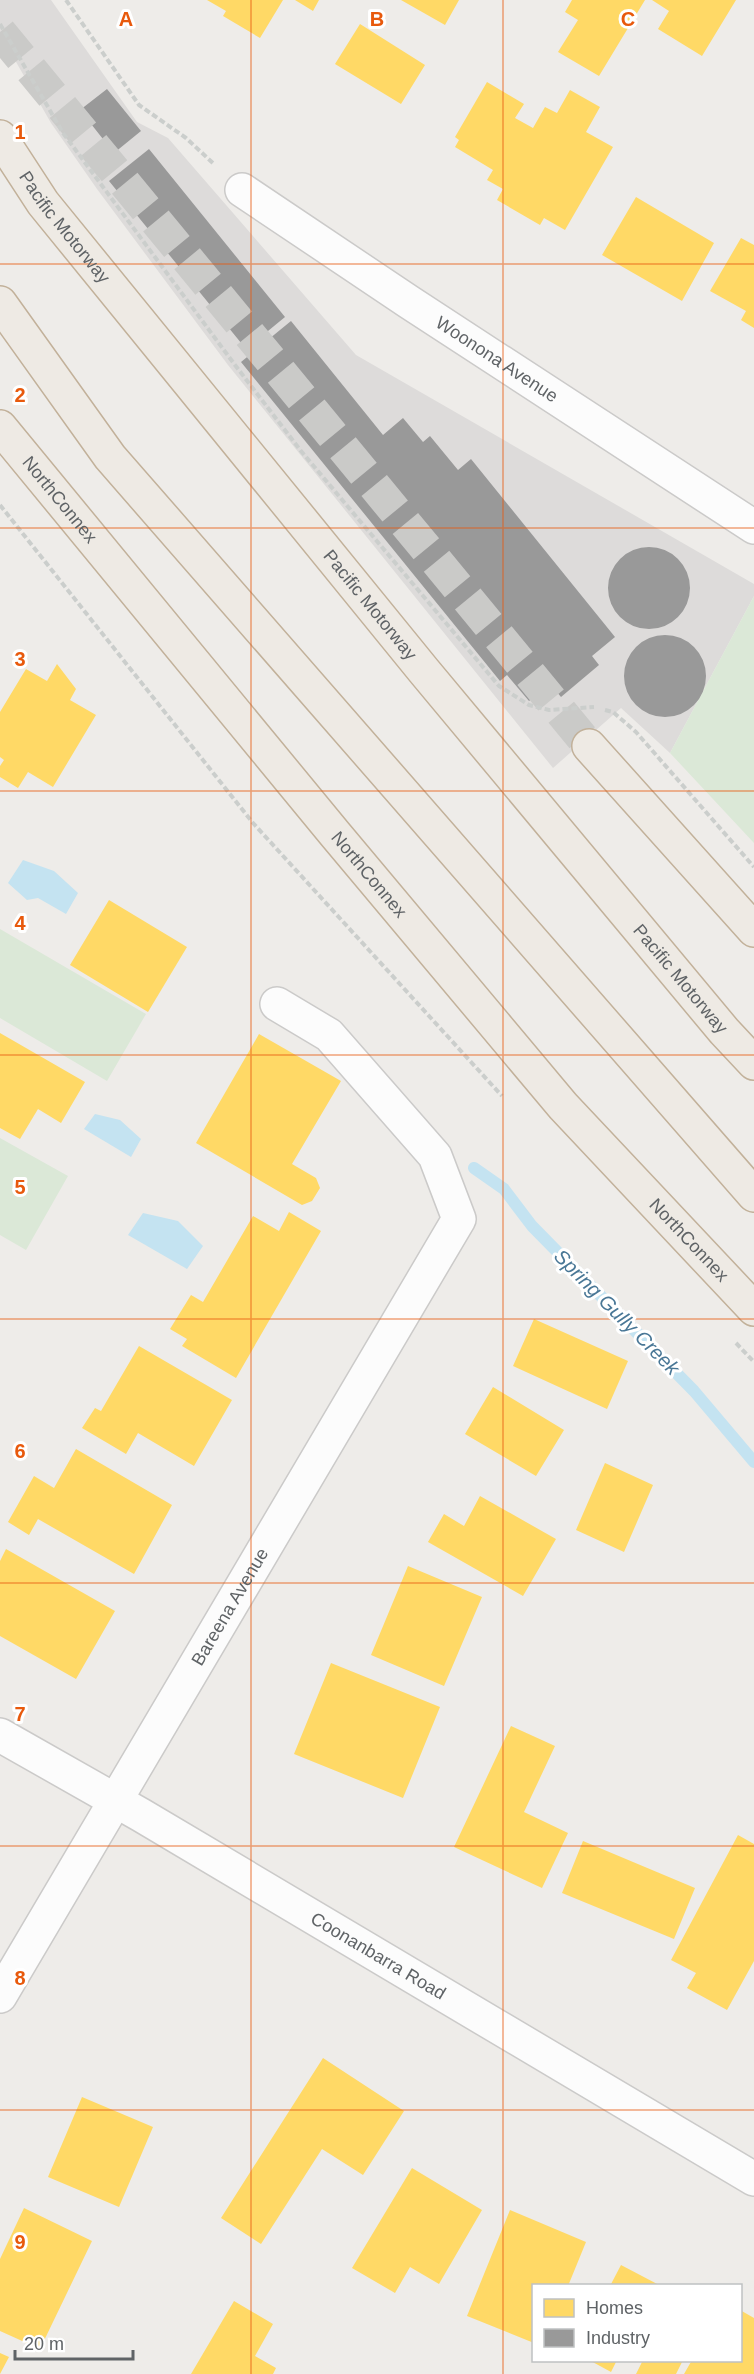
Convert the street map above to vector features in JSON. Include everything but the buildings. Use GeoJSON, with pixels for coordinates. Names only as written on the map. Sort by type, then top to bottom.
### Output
{"type":"FeatureCollection","features":[{"type":"Feature","properties":{"kind":"highway","name":"Pacific Motorway"},"geometry":{"type":"LineString","coordinates":[[0,137],[43,203],[424,671],[724,1031],[754,1063]]}},
{"type":"Feature","properties":{"kind":"highway"},"geometry":{"type":"LineString","coordinates":[[0,303],[110,457],[754,1195]]}},
{"type":"Feature","properties":{"kind":"highway","name":"NorthConnex"},"geometry":{"type":"LineString","coordinates":[[0,428],[563,1106],[754,1309]]}},
{"type":"Feature","properties":{"kind":"highway"},"geometry":{"type":"LineString","coordinates":[[589,746],[754,930]]}},
{"type":"Feature","properties":{"kind":"street","name":"Woonona Avenue"},"geometry":{"type":"LineString","coordinates":[[243,190],[409,302],[754,527]]}},
{"type":"Feature","properties":{"kind":"street","name":"Bareena Avenue"},"geometry":{"type":"LineString","coordinates":[[0,1996],[459,1219],[435,1156],[328,1035],[277,1004]]}},
{"type":"Feature","properties":{"kind":"street","name":"Coonanbarra Road"},"geometry":{"type":"LineString","coordinates":[[0,1735],[116,1801],[754,2179]]}},
{"type":"Feature","properties":{"kind":"path"},"geometry":{"type":"LineString","coordinates":[[66,0],[139,105],[186,138],[243,190]]}},
{"type":"Feature","properties":{"kind":"path"},"geometry":{"type":"LineString","coordinates":[[0,24],[63,133],[235,365],[301,451],[499,686],[529,705],[549,710],[590,706],[613,712],[636,732],[754,867]]}},
{"type":"Feature","properties":{"kind":"path"},"geometry":{"type":"LineString","coordinates":[[0,505],[253,824],[510,1104]]}},
{"type":"Feature","properties":{"kind":"path"},"geometry":{"type":"LineString","coordinates":[[730,1336],[754,1362]]}},
{"type":"Feature","properties":{"kind":"shaded area"},"geometry":{"type":"Polygon","coordinates":[[[0,0],[51,0],[137,122],[168,138],[356,355],[754,584],[754,596],[670,753],[621,708],[553,768],[228,365],[97,189],[51,123],[0,34],[0,0]]]}},
{"type":"Feature","properties":{"kind":"green space"},"geometry":{"type":"Polygon","coordinates":[[[754,596],[754,843],[670,753],[754,596]]]}},
{"type":"Feature","properties":{"kind":"green space"},"geometry":{"type":"Polygon","coordinates":[[[0,929],[146,1014],[107,1081],[0,1018],[0,929]]]}},
{"type":"Feature","properties":{"kind":"green space"},"geometry":{"type":"Polygon","coordinates":[[[0,1138],[68,1176],[26,1250],[0,1235],[0,1138]]]}},
{"type":"Feature","properties":{"kind":"water"},"geometry":{"type":"Polygon","coordinates":[[[23,860],[54,871],[78,893],[66,914],[38,898],[27,900],[8,883],[23,860]]]}},
{"type":"Feature","properties":{"kind":"water"},"geometry":{"type":"Polygon","coordinates":[[[95,1114],[120,1120],[141,1139],[131,1157],[84,1129],[95,1114]]]}},
{"type":"Feature","properties":{"kind":"water"},"geometry":{"type":"Polygon","coordinates":[[[143,1213],[178,1221],[203,1246],[187,1269],[128,1235],[143,1213]]]}},
{"type":"Feature","properties":{"kind":"waterway","name":"Spring Gully Creek"},"geometry":{"type":"LineString","coordinates":[[474,1168],[504,1189],[532,1226],[694,1391],[754,1462]]}},
{"type":"Feature","properties":{"kind":"tunnel"},"geometry":{"type":"LineString","coordinates":[[0,32],[589,746]]}}]}
